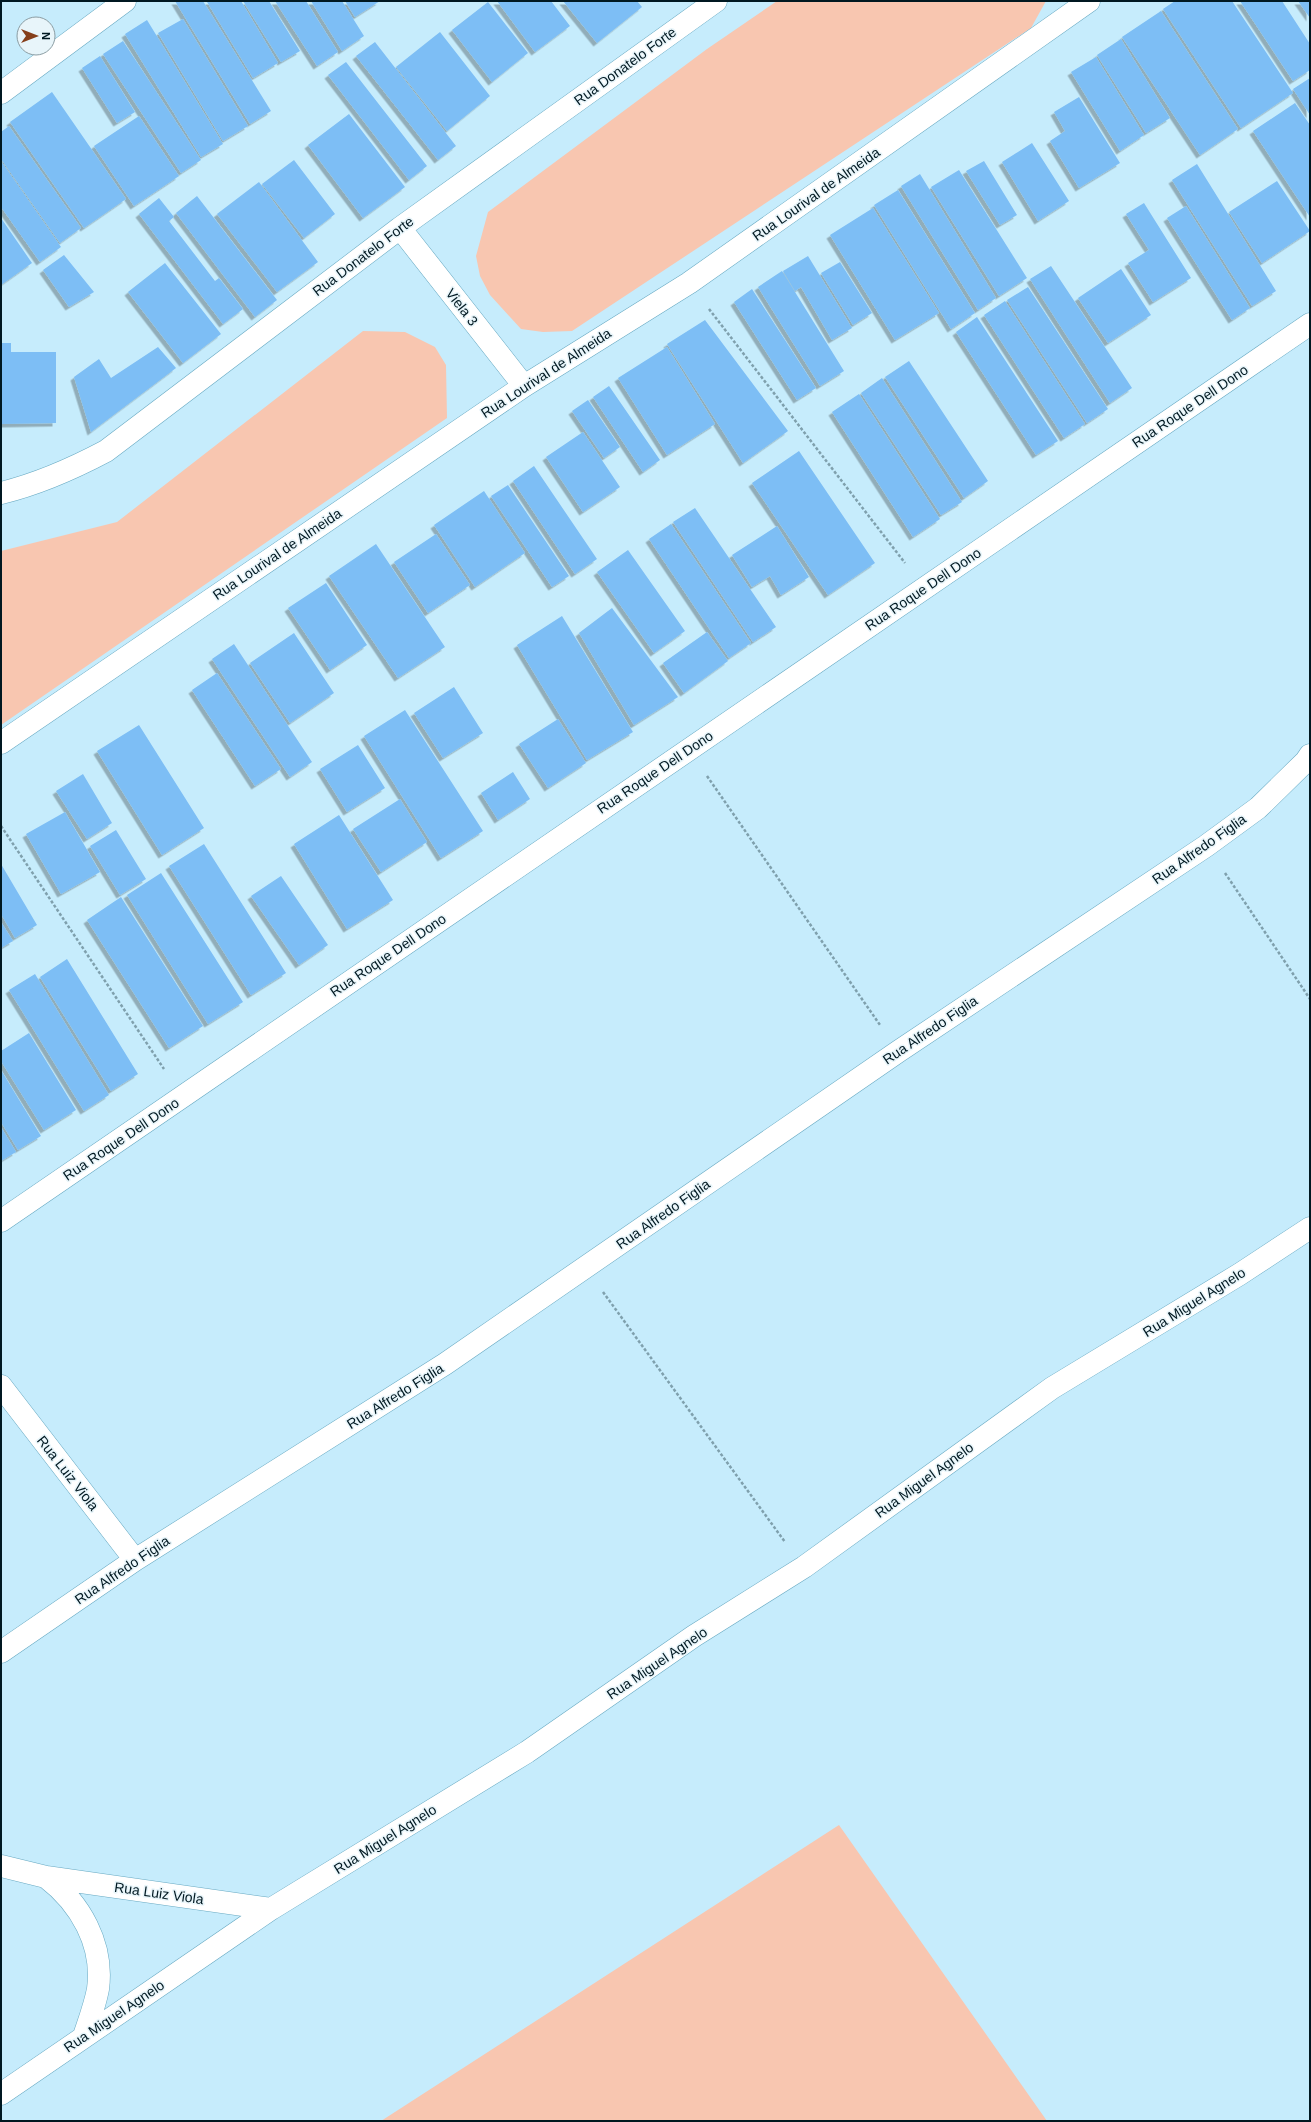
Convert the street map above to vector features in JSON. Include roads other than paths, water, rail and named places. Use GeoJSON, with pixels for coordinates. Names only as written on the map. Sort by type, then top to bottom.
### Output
{"type":"FeatureCollection","features":[{"type":"Feature","properties":{"kind":"street"},"geometry":{"type":"LineString","coordinates":[[1,93],[125,1]]}},
{"type":"Feature","properties":{"kind":"street","name":"Rua Donatelo Forte"},"geometry":{"type":"LineString","coordinates":[[1,493],[21,488],[72,469],[106,451],[400,228],[716,1]]}},
{"type":"Feature","properties":{"kind":"street","name":"Rua Lourival de Almeida"},"geometry":{"type":"LineString","coordinates":[[1,743],[524,386],[689,283],[1089,1]]}},
{"type":"Feature","properties":{"kind":"street","name":"Viela 3"},"geometry":{"type":"LineString","coordinates":[[400,228],[524,386]]}},
{"type":"Feature","properties":{"kind":"street","name":"Rua Roque Dell Dono"},"geometry":{"type":"LineString","coordinates":[[1,1221],[1310,324]]}},
{"type":"Feature","properties":{"kind":"street","name":"Rua Alfredo Figlia"},"geometry":{"type":"LineString","coordinates":[[1,1652],[135,1560],[445,1364],[898,1051],[1206,846],[1258,808],[1306,761],[1310,755]]}},
{"type":"Feature","properties":{"kind":"street","name":"Rua Miguel Agnelo"},"geometry":{"type":"LineString","coordinates":[[1,2094],[272,1909],[527,1752],[694,1636],[804,1567],[1052,1388],[1240,1274],[1310,1228]]}},
{"type":"Feature","properties":{"kind":"street","name":"Rua Luiz Viola"},"geometry":{"type":"LineString","coordinates":[[1,1386],[135,1560]]}},
{"type":"Feature","properties":{"kind":"street","name":"Rua Luiz Viola"},"geometry":{"type":"LineString","coordinates":[[1,1866],[46,1877],[272,1909]]}},
{"type":"Feature","properties":{"kind":"street","name":"Rua Luiz Viola"},"geometry":{"type":"LineString","coordinates":[[46,1877],[61,1889],[78,1909],[88,1927],[96,1954],[99,1974],[98,1989],[84,2036]]}}]}
